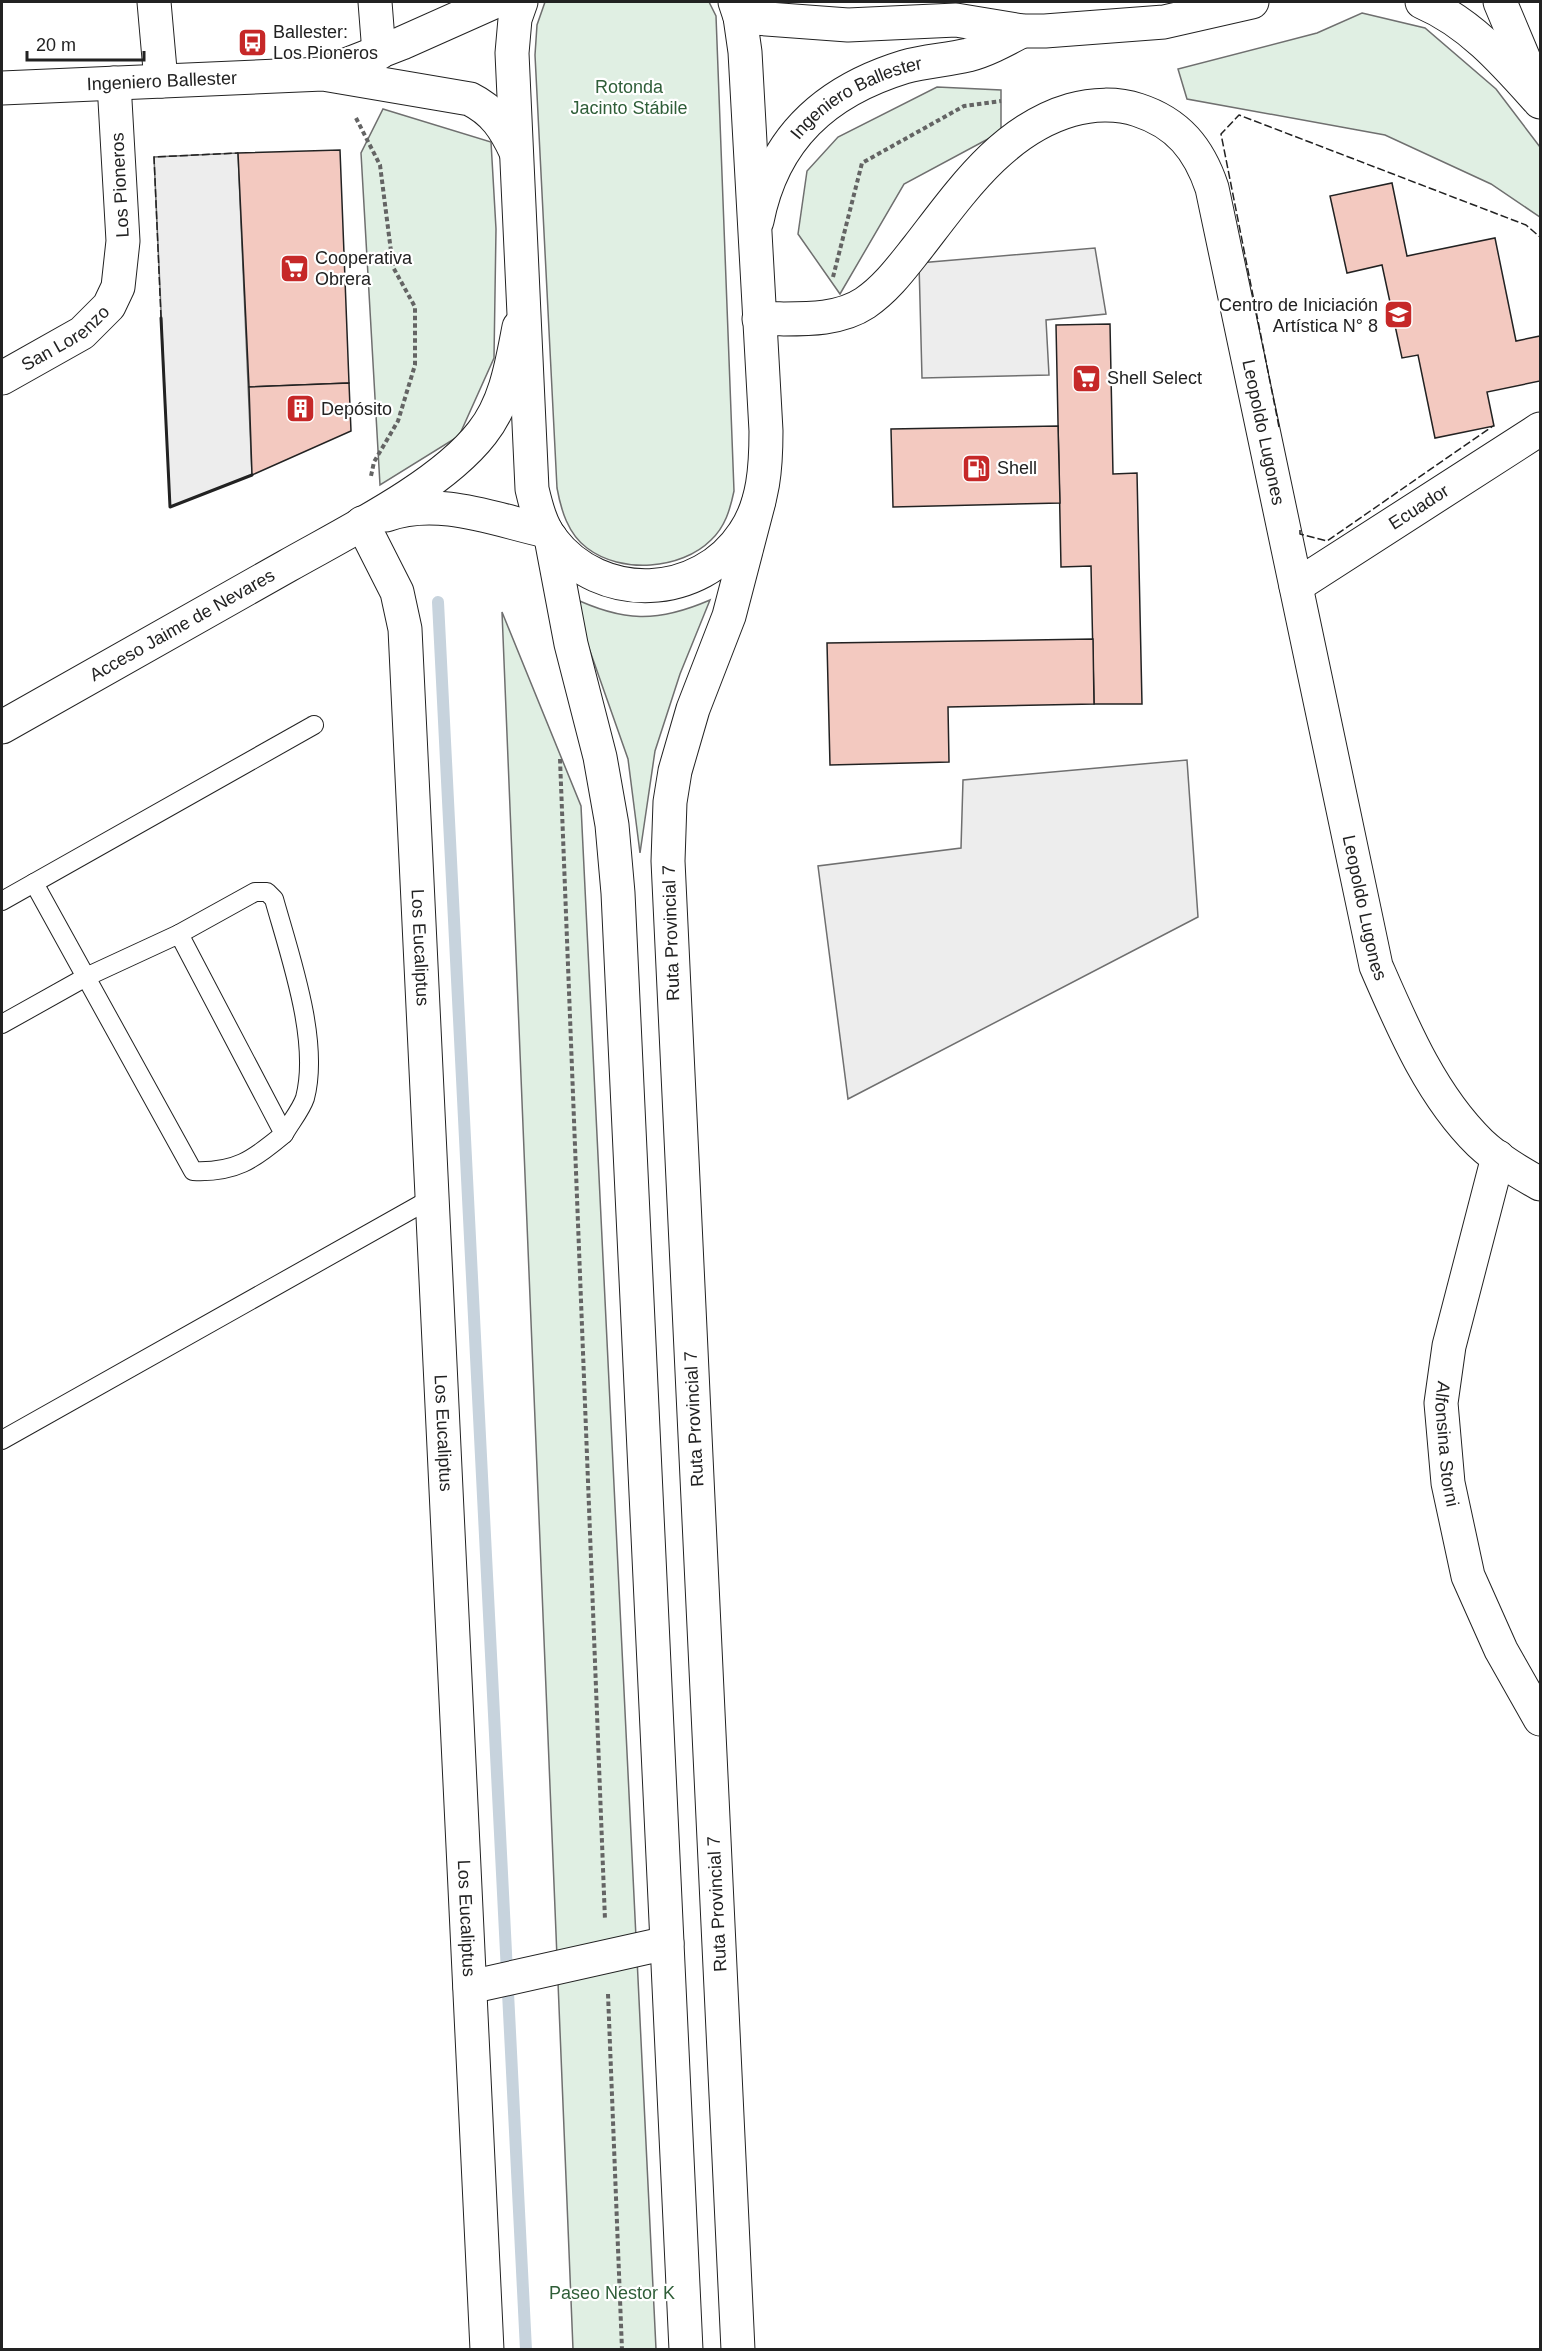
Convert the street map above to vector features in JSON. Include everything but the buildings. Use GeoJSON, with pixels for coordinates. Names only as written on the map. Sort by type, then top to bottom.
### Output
{"type":"FeatureCollection","features":[{"type":"Feature","properties":{"kind":"main road"},"geometry":{"type":"LineString","coordinates":[[154,2],[161,81]]}},
{"type":"Feature","properties":{"kind":"main road"},"geometry":{"type":"LineString","coordinates":[[375,2],[379,53]]}},
{"type":"Feature","properties":{"kind":"main road","name":"Ingeniero Ballester"},"geometry":{"type":"LineString","coordinates":[[338,76],[379,53],[494,2]]}},
{"type":"Feature","properties":{"kind":"main road"},"geometry":{"type":"LineString","coordinates":[[522,2],[516,19],[512,53],[532,489],[549,535],[571,644],[600,757],[612,825],[618,893],[687,2349]]}},
{"type":"Feature","properties":{"kind":"main road","name":"Ingeniero Ballester"},"geometry":{"type":"LineString","coordinates":[[737,9],[848,25],[956,20],[1022,31],[1164,22],[1252,2]]}},
{"type":"Feature","properties":{"kind":"main road"},"geometry":{"type":"LineString","coordinates":[[1422,2],[1452,17],[1487,46],[1540,102]]}},
{"type":"Feature","properties":{"kind":"main road"},"geometry":{"type":"LineString","coordinates":[[1500,2],[1540,97]]}},
{"type":"Feature","properties":{"kind":"main road"},"geometry":{"type":"LineString","coordinates":[[549,535],[576,563],[607,580],[641,587],[676,583],[708,569],[722,559],[745,532],[759,501],[766,457],[745,52],[737,9]]}},
{"type":"Feature","properties":{"kind":"main road","name":"Ingeniero Ballester"},"geometry":{"type":"LineString","coordinates":[[755,234],[770,174],[782,152],[816,111],[837,96],[883,74],[907,66],[979,52],[1022,31]]}},
{"type":"Feature","properties":{"kind":"main road","name":"Ingeniero Ballester"},"geometry":{"type":"LineString","coordinates":[[2,88],[338,76],[470,99],[482,105],[500,122],[516,152]]}},
{"type":"Feature","properties":{"kind":"main road","name":"Los Pioneros"},"geometry":{"type":"LineString","coordinates":[[114,83],[123,241],[118,287]]}},
{"type":"Feature","properties":{"kind":"main road","name":"Leopoldo Lugones"},"geometry":{"type":"LineString","coordinates":[[759,319],[829,316],[846,312],[880,292],[968,183],[989,161],[1032,127],[1055,114],[1105,105],[1128,106],[1172,125],[1191,144],[1204,165],[1212,188],[1376,966],[1411,1044],[1432,1078],[1480,1143],[1509,1167],[1540,1184]]}},
{"type":"Feature","properties":{"kind":"main road","name":"San Lorenzo"},"geometry":{"type":"LineString","coordinates":[[2,378],[82,333],[110,306],[118,287]]}},
{"type":"Feature","properties":{"kind":"main road","name":"Acceso Jaime de Nevares"},"geometry":{"type":"LineString","coordinates":[[2,727],[362,523],[469,450],[497,409],[507,384],[523,306]]}},
{"type":"Feature","properties":{"kind":"main road","name":"Ecuador"},"geometry":{"type":"LineString","coordinates":[[1296,586],[1540,429]]}},
{"type":"Feature","properties":{"kind":"main road","name":"Ruta Provincial 7"},"geometry":{"type":"LineString","coordinates":[[738,2349],[668,861],[670,802],[675,771],[693,709],[729,616],[759,501]]}},
{"type":"Feature","properties":{"kind":"main road","name":"Acceso Jaime de Nevares"},"geometry":{"type":"LineString","coordinates":[[362,523],[391,513],[429,507],[549,535]]}},
{"type":"Feature","properties":{"kind":"main road","name":"Los Eucaliptus"},"geometry":{"type":"LineString","coordinates":[[362,523],[397,592],[405,629],[432,1198],[481,1984],[487,2349]]}},
{"type":"Feature","properties":{"kind":"main road","name":"Alfonsina Storni"},"geometry":{"type":"LineString","coordinates":[[1498,1157],[1449,1346],[1441,1402],[1448,1483],[1468,1576],[1502,1650],[1540,1719]]}},
{"type":"Feature","properties":{"kind":"main road"},"geometry":{"type":"LineString","coordinates":[[481,1984],[667,1943]]}},
{"type":"Feature","properties":{"kind":"lane"},"geometry":{"type":"LineString","coordinates":[[2,901],[314,725]]}},
{"type":"Feature","properties":{"kind":"lane"},"geometry":{"type":"LineString","coordinates":[[2,1024],[86,977],[179,934],[255,892],[267,892],[274,899],[301,997],[309,1071],[304,1101],[284,1134],[256,1157],[218,1173],[193,1171],[86,977],[34,883]]}},
{"type":"Feature","properties":{"kind":"lane"},"geometry":{"type":"LineString","coordinates":[[179,934],[284,1134]]}},
{"type":"Feature","properties":{"kind":"lane"},"geometry":{"type":"LineString","coordinates":[[2,1440],[432,1198]]}},
{"type":"Feature","properties":{"kind":"path"},"geometry":{"type":"LineString","coordinates":[[338,76],[380,165],[393,267],[415,307],[415,366],[398,421],[374,462],[362,523]]}},
{"type":"Feature","properties":{"kind":"path"},"geometry":{"type":"LineString","coordinates":[[829,316],[833,277],[862,163],[964,106],[1010,100]]}},
{"type":"Feature","properties":{"kind":"path"},"geometry":{"type":"LineString","coordinates":[[560,757],[622,2349]]}},
{"type":"Feature","properties":{"kind":"green space","name":"Rotonda Jacinto Stábile"},"geometry":{"type":"Polygon","coordinates":[[[545,2],[709,2],[716,16],[734,491],[726,518],[716,535],[698,550],[668,563],[633,565],[616,562],[587,548],[570,529],[563,513],[557,488],[535,55],[537,25],[545,2]]]}},
{"type":"Feature","properties":{"kind":"green space"},"geometry":{"type":"Polygon","coordinates":[[[1362,13],[1425,28],[1496,89],[1540,147],[1540,217],[1491,184],[1385,135],[1187,99],[1178,69],[1317,33],[1362,13]]]}},
{"type":"Feature","properties":{"kind":"green space"},"geometry":{"type":"Polygon","coordinates":[[[937,87],[1001,90],[1001,132],[904,184],[840,294],[798,234],[807,171],[838,137],[937,87]]]}},
{"type":"Feature","properties":{"kind":"green space"},"geometry":{"type":"Polygon","coordinates":[[[383,109],[491,142],[496,229],[494,358],[459,436],[380,485],[361,153],[383,109]]]}},
{"type":"Feature","properties":{"kind":"green space"},"geometry":{"type":"Polygon","coordinates":[[[571,597],[607,611],[640,616],[673,613],[710,600],[680,674],[655,751],[640,853],[628,759],[571,597]]]}},
{"type":"Feature","properties":{"kind":"green space","name":"Paseo Nestor K"},"geometry":{"type":"Polygon","coordinates":[[[502,612],[581,806],[656,2349],[573,2349],[502,612]]]}},
{"type":"Feature","properties":{"kind":"shaded area"},"geometry":{"type":"Polygon","coordinates":[[[238,153],[252,475],[170,507],[154,157],[238,153]]]}},
{"type":"Feature","properties":{"kind":"shaded area"},"geometry":{"type":"Polygon","coordinates":[[[1095,248],[1106,314],[1046,320],[1049,375],[922,378],[919,263],[1095,248]]]}},
{"type":"Feature","properties":{"kind":"shaded area"},"geometry":{"type":"Polygon","coordinates":[[[1187,760],[1198,917],[848,1099],[818,866],[961,848],[963,780],[1187,760]]]}},
{"type":"Feature","properties":{"kind":"waterway"},"geometry":{"type":"LineString","coordinates":[[438,602],[526,2350]]}},
{"type":"Feature","properties":{"kind":"fence"},"geometry":{"type":"LineString","coordinates":[[1279,427],[1221,134],[1239,115],[1526,225],[1540,237]]}},
{"type":"Feature","properties":{"kind":"fence"},"geometry":{"type":"LineString","coordinates":[[161,318],[154,157],[238,153]]}},
{"type":"Feature","properties":{"kind":"fence"},"geometry":{"type":"LineString","coordinates":[[1300,530],[1300,534],[1327,541],[1493,426]]}},
{"type":"Feature","properties":{"kind":"wall"},"geometry":{"type":"LineString","coordinates":[[161,318],[170,507],[252,475]]}},
{"type":"Feature","properties":{"kind":"place","name":"Ballester: Los Pioneros"},"geometry":{"type":"Point","coordinates":[252,42]}},
{"type":"Feature","properties":{"kind":"place","name":"Cooperativa Obrera"},"geometry":{"type":"Point","coordinates":[294,268]}},
{"type":"Feature","properties":{"kind":"place","name":"Centro de Iniciación Artística N° 8"},"geometry":{"type":"Point","coordinates":[1399,315]}},
{"type":"Feature","properties":{"kind":"place","name":"Shell Select"},"geometry":{"type":"Point","coordinates":[1086,378]}},
{"type":"Feature","properties":{"kind":"place","name":"Depósito"},"geometry":{"type":"Point","coordinates":[300,409]}},
{"type":"Feature","properties":{"kind":"place","name":"Shell"},"geometry":{"type":"Point","coordinates":[976,468]}}]}
